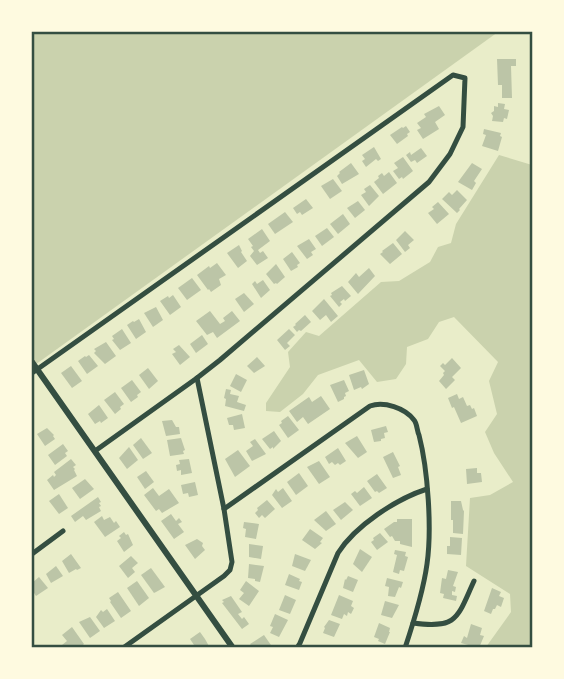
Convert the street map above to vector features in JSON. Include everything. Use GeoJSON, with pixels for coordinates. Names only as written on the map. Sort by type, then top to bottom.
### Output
{"type":"FeatureCollection","features":[{"type":"Feature","properties":{"kind":"street"},"geometry":{"type":"LineString","coordinates":[[34,371],[453,75],[465,78],[463,127],[450,154],[429,182],[197,378],[95,451]]}},
{"type":"Feature","properties":{"kind":"street"},"geometry":{"type":"LineString","coordinates":[[32,362],[34,371],[95,451],[233,648]]}},
{"type":"Feature","properties":{"kind":"street"},"geometry":{"type":"LineString","coordinates":[[123,648],[230,570],[232,562],[223,509],[197,378]]}},
{"type":"Feature","properties":{"kind":"street"},"geometry":{"type":"LineString","coordinates":[[223,509],[369,407],[376,404],[389,405],[414,420],[427,489],[428,563],[414,623],[405,648]]}},
{"type":"Feature","properties":{"kind":"street"},"geometry":{"type":"LineString","coordinates":[[297,648],[338,553],[346,541],[359,528],[408,496],[427,489]]}},
{"type":"Feature","properties":{"kind":"street"},"geometry":{"type":"LineString","coordinates":[[32,554],[63,531]]}},
{"type":"Feature","properties":{"kind":"street"},"geometry":{"type":"LineString","coordinates":[[414,623],[436,625],[452,621],[459,613],[474,581]]}},
{"type":"Feature","properties":{"kind":"green space"},"geometry":{"type":"Polygon","coordinates":[[[32,32],[498,32],[32,367],[32,32]]]}},
{"type":"Feature","properties":{"kind":"green space"},"geometry":{"type":"Polygon","coordinates":[[[499,155],[532,165],[532,647],[486,647],[511,612],[510,594],[466,566],[470,498],[490,495],[513,482],[494,453],[485,432],[497,414],[489,381],[498,362],[454,317],[439,322],[428,339],[407,347],[406,364],[396,379],[377,382],[359,360],[318,375],[303,394],[280,412],[266,411],[266,403],[290,367],[288,352],[306,332],[319,336],[381,282],[399,281],[430,262],[438,247],[451,243],[456,224],[499,155]]]}},
{"type":"Feature","properties":{"kind":"building"},"geometry":{"type":"Polygon","coordinates":[[[497,59],[516,59],[516,66],[511,66],[512,98],[502,98],[502,85],[498,85],[497,59]]]}},
{"type":"Feature","properties":{"kind":"building"},"geometry":{"type":"Polygon","coordinates":[[[498,103],[505,104],[504,109],[509,110],[507,119],[504,118],[503,122],[492,121],[491,113],[494,106],[498,107],[498,103]]]}},
{"type":"Feature","properties":{"kind":"building"},"geometry":{"type":"Polygon","coordinates":[[[439,106],[445,115],[435,122],[439,129],[423,139],[417,130],[421,128],[417,123],[426,117],[424,114],[439,106]]]}},
{"type":"Feature","properties":{"kind":"building"},"geometry":{"type":"Polygon","coordinates":[[[406,126],[410,132],[408,136],[397,144],[390,135],[406,126]]]}},
{"type":"Feature","properties":{"kind":"building"},"geometry":{"type":"Polygon","coordinates":[[[484,129],[501,133],[498,151],[482,146],[486,135],[483,134],[484,129]]]}},
{"type":"Feature","properties":{"kind":"building"},"geometry":{"type":"Polygon","coordinates":[[[374,147],[381,159],[376,159],[366,167],[362,155],[374,147]]]}},
{"type":"Feature","properties":{"kind":"building"},"geometry":{"type":"Polygon","coordinates":[[[421,148],[427,156],[417,163],[415,160],[411,162],[406,155],[410,152],[411,155],[421,148]]]}},
{"type":"Feature","properties":{"kind":"building"},"geometry":{"type":"Polygon","coordinates":[[[403,157],[413,171],[399,179],[393,171],[398,168],[394,163],[403,157]]]}},
{"type":"Feature","properties":{"kind":"building"},"geometry":{"type":"Polygon","coordinates":[[[351,163],[359,174],[342,184],[337,176],[351,163]]]}},
{"type":"Feature","properties":{"kind":"building"},"geometry":{"type":"Polygon","coordinates":[[[472,163],[482,169],[472,190],[458,182],[472,163]]]}},
{"type":"Feature","properties":{"kind":"building"},"geometry":{"type":"Polygon","coordinates":[[[389,172],[397,183],[383,194],[374,182],[382,173],[384,176],[389,172]]]}},
{"type":"Feature","properties":{"kind":"building"},"geometry":{"type":"Polygon","coordinates":[[[333,179],[342,191],[330,199],[321,186],[333,179]]]}},
{"type":"Feature","properties":{"kind":"building"},"geometry":{"type":"Polygon","coordinates":[[[370,185],[379,196],[369,206],[361,195],[370,185]]]}},
{"type":"Feature","properties":{"kind":"building"},"geometry":{"type":"Polygon","coordinates":[[[457,190],[467,200],[457,213],[442,199],[449,192],[452,195],[457,190]]]}},
{"type":"Feature","properties":{"kind":"building"},"geometry":{"type":"Polygon","coordinates":[[[306,199],[313,208],[302,215],[300,212],[297,214],[293,208],[306,199]]]}},
{"type":"Feature","properties":{"kind":"building"},"geometry":{"type":"Polygon","coordinates":[[[358,201],[365,210],[355,218],[347,208],[358,201]]]}},
{"type":"Feature","properties":{"kind":"building"},"geometry":{"type":"Polygon","coordinates":[[[438,202],[449,214],[437,224],[428,213],[438,202]]]}},
{"type":"Feature","properties":{"kind":"building"},"geometry":{"type":"Polygon","coordinates":[[[285,212],[293,222],[275,234],[268,224],[285,212]]]}},
{"type":"Feature","properties":{"kind":"building"},"geometry":{"type":"Polygon","coordinates":[[[343,214],[350,224],[338,234],[330,224],[343,214]]]}},
{"type":"Feature","properties":{"kind":"building"},"geometry":{"type":"Polygon","coordinates":[[[327,228],[334,237],[322,246],[315,236],[327,228]]]}},
{"type":"Feature","properties":{"kind":"building"},"geometry":{"type":"Polygon","coordinates":[[[262,229],[270,241],[258,250],[260,253],[263,251],[268,258],[257,265],[250,256],[254,251],[248,239],[262,229]]]}},
{"type":"Feature","properties":{"kind":"building"},"geometry":{"type":"Polygon","coordinates":[[[405,231],[414,240],[405,252],[396,240],[405,231]]]}},
{"type":"Feature","properties":{"kind":"building"},"geometry":{"type":"Polygon","coordinates":[[[309,239],[316,249],[307,259],[297,246],[309,239]]]}},
{"type":"Feature","properties":{"kind":"building"},"geometry":{"type":"Polygon","coordinates":[[[393,243],[402,254],[390,264],[380,254],[393,243]]]}},
{"type":"Feature","properties":{"kind":"building"},"geometry":{"type":"Polygon","coordinates":[[[239,245],[247,261],[238,268],[227,253],[239,245]]]}},
{"type":"Feature","properties":{"kind":"building"},"geometry":{"type":"Polygon","coordinates":[[[292,252],[300,263],[291,271],[283,259],[292,252]]]}},
{"type":"Feature","properties":{"kind":"building"},"geometry":{"type":"Polygon","coordinates":[[[217,263],[226,275],[219,279],[221,285],[211,292],[197,275],[217,263]]]}},
{"type":"Feature","properties":{"kind":"building"},"geometry":{"type":"Polygon","coordinates":[[[276,264],[285,277],[274,284],[266,274],[276,264]]]}},
{"type":"Feature","properties":{"kind":"building"},"geometry":{"type":"Polygon","coordinates":[[[369,268],[375,276],[358,294],[348,282],[356,273],[359,277],[369,268]]]}},
{"type":"Feature","properties":{"kind":"building"},"geometry":{"type":"Polygon","coordinates":[[[192,278],[201,290],[187,300],[178,288],[192,278]]]}},
{"type":"Feature","properties":{"kind":"building"},"geometry":{"type":"Polygon","coordinates":[[[263,280],[270,290],[261,298],[252,284],[263,280]]]}},
{"type":"Feature","properties":{"kind":"building"},"geometry":{"type":"Polygon","coordinates":[[[342,286],[351,296],[340,302],[342,304],[339,307],[330,296],[342,286]]]}},
{"type":"Feature","properties":{"kind":"building"},"geometry":{"type":"Polygon","coordinates":[[[244,293],[254,304],[244,312],[235,299],[244,293]]]}},
{"type":"Feature","properties":{"kind":"building"},"geometry":{"type":"Polygon","coordinates":[[[173,295],[181,307],[170,315],[160,301],[173,295]]]}},
{"type":"Feature","properties":{"kind":"building"},"geometry":{"type":"Polygon","coordinates":[[[324,299],[338,316],[331,322],[326,315],[320,320],[312,311],[324,299]]]}},
{"type":"Feature","properties":{"kind":"building"},"geometry":{"type":"Polygon","coordinates":[[[156,307],[163,320],[153,327],[144,313],[156,307]]]}},
{"type":"Feature","properties":{"kind":"building"},"geometry":{"type":"Polygon","coordinates":[[[210,311],[220,324],[232,311],[240,321],[217,338],[213,332],[207,335],[196,321],[210,311]]]}},
{"type":"Feature","properties":{"kind":"building"},"geometry":{"type":"Polygon","coordinates":[[[305,315],[311,322],[297,332],[293,327],[305,315]]]}},
{"type":"Feature","properties":{"kind":"building"},"geometry":{"type":"Polygon","coordinates":[[[139,319],[146,332],[136,339],[127,325],[139,319]]]}},
{"type":"Feature","properties":{"kind":"building"},"geometry":{"type":"Polygon","coordinates":[[[122,329],[131,343],[120,350],[112,336],[122,329]]]}},
{"type":"Feature","properties":{"kind":"building"},"geometry":{"type":"Polygon","coordinates":[[[289,329],[295,335],[287,343],[290,346],[285,350],[277,340],[289,329]]]}},
{"type":"Feature","properties":{"kind":"building"},"geometry":{"type":"Polygon","coordinates":[[[202,335],[208,344],[196,353],[190,344],[202,335]]]}},
{"type":"Feature","properties":{"kind":"building"},"geometry":{"type":"Polygon","coordinates":[[[106,342],[116,356],[105,364],[94,353],[94,349],[106,342]]]}},
{"type":"Feature","properties":{"kind":"building"},"geometry":{"type":"Polygon","coordinates":[[[179,345],[190,357],[180,365],[172,354],[176,352],[173,349],[179,345]]]}},
{"type":"Feature","properties":{"kind":"building"},"geometry":{"type":"Polygon","coordinates":[[[89,355],[98,366],[87,374],[78,361],[89,355]]]}},
{"type":"Feature","properties":{"kind":"building"},"geometry":{"type":"Polygon","coordinates":[[[257,357],[265,366],[254,373],[247,366],[257,357]]]}},
{"type":"Feature","properties":{"kind":"building"},"geometry":{"type":"Polygon","coordinates":[[[452,358],[461,368],[446,389],[439,381],[445,371],[440,366],[452,358]]]}},
{"type":"Feature","properties":{"kind":"building"},"geometry":{"type":"Polygon","coordinates":[[[71,366],[82,381],[72,388],[61,373],[71,366]]]}},
{"type":"Feature","properties":{"kind":"building"},"geometry":{"type":"Polygon","coordinates":[[[148,368],[158,381],[149,389],[139,375],[148,368]]]}},
{"type":"Feature","properties":{"kind":"building"},"geometry":{"type":"Polygon","coordinates":[[[364,370],[369,384],[354,390],[349,375],[364,370]]]}},
{"type":"Feature","properties":{"kind":"building"},"geometry":{"type":"Polygon","coordinates":[[[236,374],[247,380],[241,392],[230,386],[236,374]]]}},
{"type":"Feature","properties":{"kind":"building"},"geometry":{"type":"Polygon","coordinates":[[[132,380],[141,392],[131,402],[121,388],[132,380]]]}},
{"type":"Feature","properties":{"kind":"building"},"geometry":{"type":"Polygon","coordinates":[[[344,380],[349,391],[345,393],[344,399],[338,402],[330,385],[344,380]]]}},
{"type":"Feature","properties":{"kind":"building"},"geometry":{"type":"Polygon","coordinates":[[[226,389],[231,390],[230,394],[239,396],[237,402],[246,405],[244,411],[225,406],[226,389]]]}},
{"type":"Feature","properties":{"kind":"building"},"geometry":{"type":"Polygon","coordinates":[[[115,392],[124,404],[115,414],[104,400],[115,392]]]}},
{"type":"Feature","properties":{"kind":"building"},"geometry":{"type":"Polygon","coordinates":[[[457,394],[459,399],[463,397],[467,406],[474,408],[477,416],[461,423],[448,398],[457,394]]]}},
{"type":"Feature","properties":{"kind":"building"},"geometry":{"type":"Polygon","coordinates":[[[321,396],[330,409],[308,424],[303,417],[297,422],[289,411],[309,397],[312,402],[321,396]]]}},
{"type":"Feature","properties":{"kind":"building"},"geometry":{"type":"Polygon","coordinates":[[[99,405],[108,418],[95,424],[88,414],[99,405]]]}},
{"type":"Feature","properties":{"kind":"building"},"geometry":{"type":"Polygon","coordinates":[[[242,414],[245,428],[234,430],[227,418],[242,414]]]}},
{"type":"Feature","properties":{"kind":"building"},"geometry":{"type":"Polygon","coordinates":[[[288,416],[299,430],[288,438],[279,425],[288,416]]]}},
{"type":"Feature","properties":{"kind":"building"},"geometry":{"type":"Polygon","coordinates":[[[172,420],[176,427],[179,427],[180,434],[166,436],[162,421],[172,420]]]}},
{"type":"Feature","properties":{"kind":"building"},"geometry":{"type":"Polygon","coordinates":[[[386,426],[388,432],[384,433],[385,438],[374,442],[371,430],[386,426]]]}},
{"type":"Feature","properties":{"kind":"building"},"geometry":{"type":"Polygon","coordinates":[[[47,428],[55,439],[45,446],[37,434],[47,428]]]}},
{"type":"Feature","properties":{"kind":"building"},"geometry":{"type":"Polygon","coordinates":[[[274,431],[281,441],[270,449],[262,439],[274,431]]]}},
{"type":"Feature","properties":{"kind":"building"},"geometry":{"type":"Polygon","coordinates":[[[357,436],[367,452],[358,458],[345,443],[357,436]]]}},
{"type":"Feature","properties":{"kind":"building"},"geometry":{"type":"Polygon","coordinates":[[[141,438],[152,453],[143,459],[133,445],[141,438]]]}},
{"type":"Feature","properties":{"kind":"building"},"geometry":{"type":"Polygon","coordinates":[[[181,438],[184,454],[170,456],[167,440],[181,438]]]}},
{"type":"Feature","properties":{"kind":"building"},"geometry":{"type":"Polygon","coordinates":[[[255,439],[266,454],[252,461],[246,451],[253,446],[250,442],[255,439]]]}},
{"type":"Feature","properties":{"kind":"building"},"geometry":{"type":"Polygon","coordinates":[[[63,444],[68,451],[65,453],[67,456],[55,465],[48,455],[63,444]]]}},
{"type":"Feature","properties":{"kind":"building"},"geometry":{"type":"Polygon","coordinates":[[[129,447],[138,460],[127,469],[119,458],[129,447]]]}},
{"type":"Feature","properties":{"kind":"building"},"geometry":{"type":"Polygon","coordinates":[[[338,448],[346,461],[340,465],[332,462],[329,464],[325,457],[338,448]]]}},
{"type":"Feature","properties":{"kind":"building"},"geometry":{"type":"Polygon","coordinates":[[[238,450],[250,466],[235,477],[225,459],[238,450]]]}},
{"type":"Feature","properties":{"kind":"building"},"geometry":{"type":"Polygon","coordinates":[[[393,452],[401,475],[393,478],[383,457],[393,452]]]}},
{"type":"Feature","properties":{"kind":"building"},"geometry":{"type":"Polygon","coordinates":[[[71,459],[76,465],[73,467],[77,476],[54,490],[47,480],[53,475],[54,477],[54,472],[71,459]]]}},
{"type":"Feature","properties":{"kind":"building"},"geometry":{"type":"Polygon","coordinates":[[[189,459],[192,473],[181,475],[181,470],[177,471],[176,465],[180,464],[179,460],[189,459]]]}},
{"type":"Feature","properties":{"kind":"building"},"geometry":{"type":"Polygon","coordinates":[[[319,461],[330,477],[319,484],[307,467],[319,461]]]}},
{"type":"Feature","properties":{"kind":"building"},"geometry":{"type":"Polygon","coordinates":[[[477,468],[482,482],[467,484],[466,469],[477,468]]]}},
{"type":"Feature","properties":{"kind":"building"},"geometry":{"type":"Polygon","coordinates":[[[146,471],[154,482],[145,489],[137,477],[146,471]]]}},
{"type":"Feature","properties":{"kind":"building"},"geometry":{"type":"Polygon","coordinates":[[[299,473],[308,486],[296,495],[287,482],[299,473]]]}},
{"type":"Feature","properties":{"kind":"building"},"geometry":{"type":"Polygon","coordinates":[[[377,474],[387,488],[379,493],[375,492],[367,481],[377,474]]]}},
{"type":"Feature","properties":{"kind":"building"},"geometry":{"type":"Polygon","coordinates":[[[85,479],[94,489],[80,499],[72,488],[85,479]]]}},
{"type":"Feature","properties":{"kind":"building"},"geometry":{"type":"Polygon","coordinates":[[[195,482],[198,495],[189,497],[188,493],[183,494],[181,485],[195,482]]]}},
{"type":"Feature","properties":{"kind":"building"},"geometry":{"type":"Polygon","coordinates":[[[364,487],[372,498],[360,506],[351,494],[364,487]]]}},
{"type":"Feature","properties":{"kind":"building"},"geometry":{"type":"Polygon","coordinates":[[[153,488],[159,496],[169,489],[179,503],[162,513],[159,509],[156,511],[144,495],[153,488]]]}},
{"type":"Feature","properties":{"kind":"building"},"geometry":{"type":"Polygon","coordinates":[[[283,488],[292,501],[282,508],[272,495],[276,489],[278,492],[283,488]]]}},
{"type":"Feature","properties":{"kind":"building"},"geometry":{"type":"Polygon","coordinates":[[[59,494],[68,508],[59,514],[49,501],[59,494]]]}},
{"type":"Feature","properties":{"kind":"building"},"geometry":{"type":"Polygon","coordinates":[[[98,497],[101,511],[86,520],[83,516],[75,522],[71,516],[98,497]]]}},
{"type":"Feature","properties":{"kind":"building"},"geometry":{"type":"Polygon","coordinates":[[[267,500],[275,509],[265,518],[262,515],[259,518],[255,513],[257,508],[267,500]]]}},
{"type":"Feature","properties":{"kind":"building"},"geometry":{"type":"Polygon","coordinates":[[[451,501],[461,501],[464,511],[463,534],[453,533],[451,501]]]}},
{"type":"Feature","properties":{"kind":"building"},"geometry":{"type":"Polygon","coordinates":[[[345,502],[353,510],[341,520],[333,510],[345,502]]]}},
{"type":"Feature","properties":{"kind":"building"},"geometry":{"type":"Polygon","coordinates":[[[326,511],[336,524],[326,531],[314,520],[326,511]]]}},
{"type":"Feature","properties":{"kind":"building"},"geometry":{"type":"Polygon","coordinates":[[[171,514],[176,521],[179,518],[182,522],[178,524],[184,532],[174,539],[161,521],[171,514]]]}},
{"type":"Feature","properties":{"kind":"building"},"geometry":{"type":"Polygon","coordinates":[[[102,516],[104,520],[110,517],[120,527],[105,537],[94,522],[102,516]]]}},
{"type":"Feature","properties":{"kind":"building"},"geometry":{"type":"Polygon","coordinates":[[[397,519],[412,519],[412,547],[395,541],[384,529],[397,522],[397,519]]]}},
{"type":"Feature","properties":{"kind":"building"},"geometry":{"type":"Polygon","coordinates":[[[244,522],[259,524],[256,539],[245,537],[244,522]]]}},
{"type":"Feature","properties":{"kind":"building"},"geometry":{"type":"Polygon","coordinates":[[[310,529],[323,538],[320,542],[322,543],[315,549],[302,540],[310,529]]]}},
{"type":"Feature","properties":{"kind":"building"},"geometry":{"type":"Polygon","coordinates":[[[124,532],[128,534],[133,545],[124,552],[117,541],[124,532]]]}},
{"type":"Feature","properties":{"kind":"building"},"geometry":{"type":"Polygon","coordinates":[[[380,533],[388,542],[377,550],[371,542],[380,533]]]}},
{"type":"Feature","properties":{"kind":"building"},"geometry":{"type":"Polygon","coordinates":[[[450,537],[462,538],[461,555],[447,554],[450,537]]]}},
{"type":"Feature","properties":{"kind":"building"},"geometry":{"type":"Polygon","coordinates":[[[197,539],[203,543],[205,550],[195,559],[185,545],[197,539]]]}},
{"type":"Feature","properties":{"kind":"building"},"geometry":{"type":"Polygon","coordinates":[[[249,544],[263,546],[261,559],[249,557],[249,544]]]}},
{"type":"Feature","properties":{"kind":"building"},"geometry":{"type":"Polygon","coordinates":[[[360,549],[372,557],[362,572],[353,564],[360,549]]]}},
{"type":"Feature","properties":{"kind":"building"},"geometry":{"type":"Polygon","coordinates":[[[395,550],[406,552],[405,556],[408,557],[404,571],[400,570],[399,574],[393,572],[397,555],[394,554],[395,550]]]}},
{"type":"Feature","properties":{"kind":"building"},"geometry":{"type":"Polygon","coordinates":[[[71,554],[81,568],[69,573],[62,561],[71,554]]]}},
{"type":"Feature","properties":{"kind":"building"},"geometry":{"type":"Polygon","coordinates":[[[295,554],[311,560],[305,571],[292,566],[295,554]]]}},
{"type":"Feature","properties":{"kind":"building"},"geometry":{"type":"Polygon","coordinates":[[[131,556],[138,563],[132,568],[135,572],[128,578],[119,566],[131,556]]]}},
{"type":"Feature","properties":{"kind":"building"},"geometry":{"type":"Polygon","coordinates":[[[249,564],[264,566],[260,582],[248,578],[249,564]]]}},
{"type":"Feature","properties":{"kind":"building"},"geometry":{"type":"Polygon","coordinates":[[[56,566],[63,576],[51,583],[46,574],[56,566]]]}},
{"type":"Feature","properties":{"kind":"building"},"geometry":{"type":"Polygon","coordinates":[[[151,568],[165,587],[154,593],[141,575],[151,568]]]}},
{"type":"Feature","properties":{"kind":"building"},"geometry":{"type":"Polygon","coordinates":[[[448,570],[458,572],[453,586],[456,587],[455,592],[452,591],[452,595],[457,596],[456,601],[443,598],[444,594],[440,593],[442,578],[446,579],[448,570]]]}},
{"type":"Feature","properties":{"kind":"building"},"geometry":{"type":"Polygon","coordinates":[[[289,574],[302,582],[299,590],[285,585],[289,574]]]}},
{"type":"Feature","properties":{"kind":"building"},"geometry":{"type":"Polygon","coordinates":[[[348,576],[358,580],[353,592],[343,588],[348,576]]]}},
{"type":"Feature","properties":{"kind":"building"},"geometry":{"type":"Polygon","coordinates":[[[39,577],[48,588],[36,596],[32,583],[39,577]]]}},
{"type":"Feature","properties":{"kind":"building"},"geometry":{"type":"Polygon","coordinates":[[[387,578],[403,582],[395,597],[388,596],[389,587],[385,586],[387,578]]]}},
{"type":"Feature","properties":{"kind":"building"},"geometry":{"type":"Polygon","coordinates":[[[137,581],[149,598],[139,606],[127,588],[137,581]]]}},
{"type":"Feature","properties":{"kind":"building"},"geometry":{"type":"Polygon","coordinates":[[[246,581],[259,591],[249,606],[239,599],[244,593],[240,590],[246,581]]]}},
{"type":"Feature","properties":{"kind":"building"},"geometry":{"type":"Polygon","coordinates":[[[492,588],[501,592],[499,596],[504,598],[501,607],[497,605],[491,614],[484,611],[492,588]]]}},
{"type":"Feature","properties":{"kind":"building"},"geometry":{"type":"Polygon","coordinates":[[[118,592],[131,611],[121,618],[109,598],[118,592]]]}},
{"type":"Feature","properties":{"kind":"building"},"geometry":{"type":"Polygon","coordinates":[[[285,595],[296,600],[290,614],[279,610],[285,595]]]}},
{"type":"Feature","properties":{"kind":"building"},"geometry":{"type":"Polygon","coordinates":[[[339,595],[353,601],[351,606],[354,608],[351,614],[344,614],[342,619],[331,615],[339,595]]]}},
{"type":"Feature","properties":{"kind":"building"},"geometry":{"type":"Polygon","coordinates":[[[231,596],[242,612],[238,614],[249,624],[242,629],[222,603],[222,600],[231,596]]]}},
{"type":"Feature","properties":{"kind":"building"},"geometry":{"type":"Polygon","coordinates":[[[385,601],[399,605],[392,618],[381,615],[385,601]]]}},
{"type":"Feature","properties":{"kind":"building"},"geometry":{"type":"Polygon","coordinates":[[[107,609],[115,621],[104,628],[96,617],[101,610],[103,612],[107,609]]]}},
{"type":"Feature","properties":{"kind":"building"},"geometry":{"type":"Polygon","coordinates":[[[275,614],[288,620],[279,637],[270,633],[275,614]]]}},
{"type":"Feature","properties":{"kind":"building"},"geometry":{"type":"Polygon","coordinates":[[[90,617],[100,631],[90,638],[79,622],[90,617]]]}},
{"type":"Feature","properties":{"kind":"building"},"geometry":{"type":"Polygon","coordinates":[[[329,620],[340,624],[334,637],[323,633],[329,620]]]}},
{"type":"Feature","properties":{"kind":"building"},"geometry":{"type":"Polygon","coordinates":[[[379,623],[390,628],[385,644],[374,637],[379,623]]]}},
{"type":"Feature","properties":{"kind":"building"},"geometry":{"type":"Polygon","coordinates":[[[471,624],[482,628],[480,635],[484,636],[479,648],[461,643],[464,636],[467,638],[471,624]]]}},
{"type":"Feature","properties":{"kind":"building"},"geometry":{"type":"Polygon","coordinates":[[[72,627],[84,644],[80,648],[64,648],[62,645],[67,641],[62,635],[72,627]]]}},
{"type":"Feature","properties":{"kind":"building"},"geometry":{"type":"Polygon","coordinates":[[[200,632],[210,648],[196,648],[190,639],[200,632]]]}},
{"type":"Feature","properties":{"kind":"building"},"geometry":{"type":"Polygon","coordinates":[[[264,635],[273,648],[253,648],[250,644],[264,635]]]}}]}
